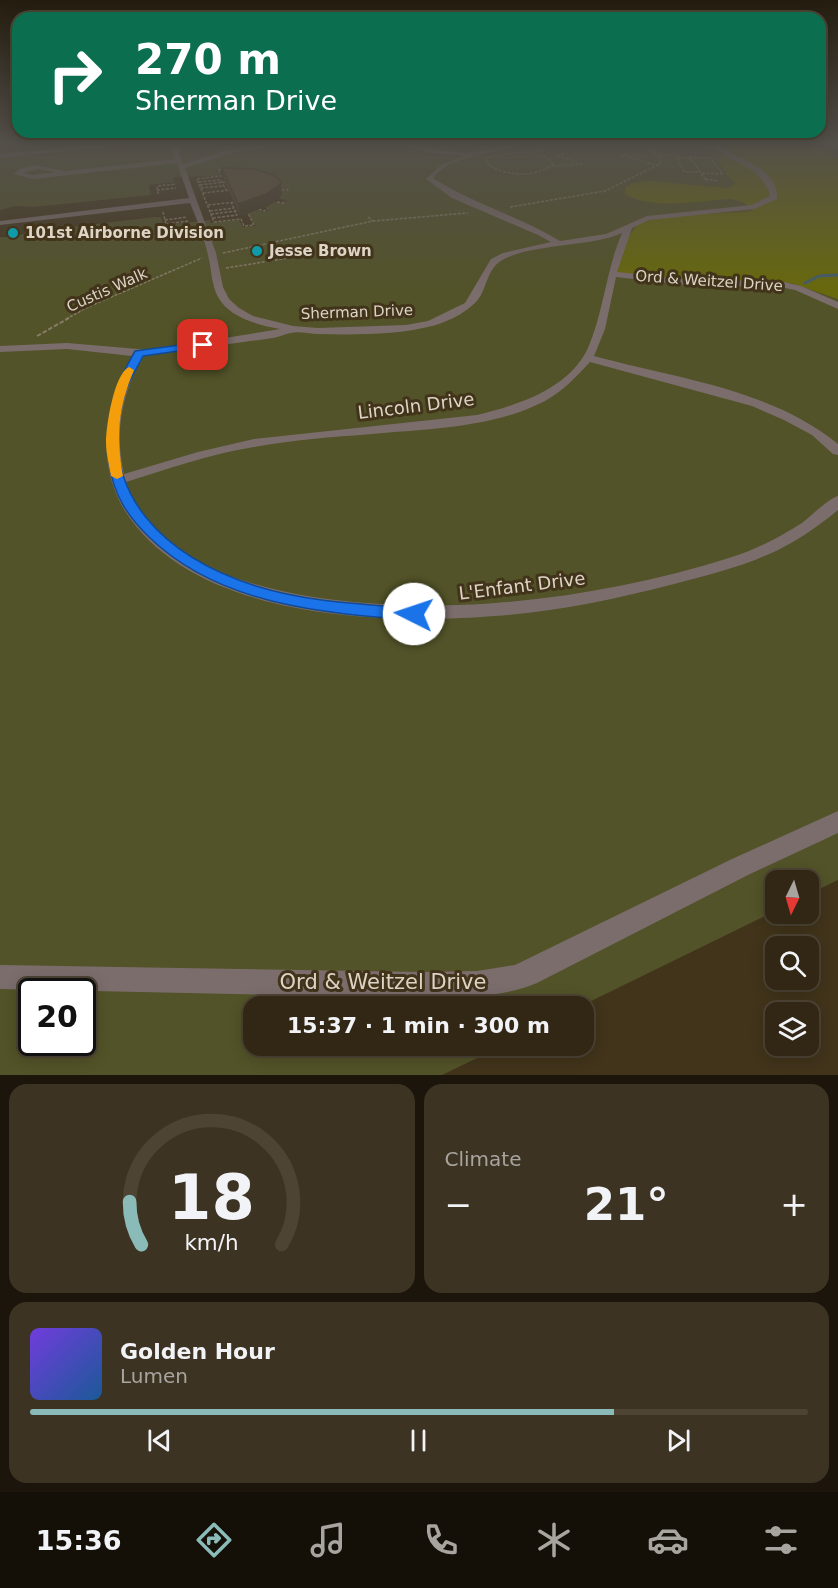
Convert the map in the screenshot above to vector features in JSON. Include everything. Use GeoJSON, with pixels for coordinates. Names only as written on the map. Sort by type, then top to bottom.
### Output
{"type":"FeatureCollection","features":[{"type":"Feature","properties":{"kind":"street"},"geometry":{"type":"LineString","coordinates":[[194,193],[219,286],[227,303],[242,314],[261,322],[292,329]]}},
{"type":"Feature","properties":{"kind":"street"},"geometry":{"type":"LineString","coordinates":[[450,193],[542,233],[559,244]]}},
{"type":"Feature","properties":{"kind":"street","name":"Sherman Drive"},"geometry":{"type":"LineString","coordinates":[[139,353],[273,335],[292,329],[318,331],[376,329],[431,323],[468,305],[475,297],[487,270],[494,261],[525,249],[608,236],[642,219],[663,214],[754,207],[774,197],[774,193]]}},
{"type":"Feature","properties":{"kind":"street"},"geometry":{"type":"LineString","coordinates":[[0,223],[196,197]]}},
{"type":"Feature","properties":{"kind":"street","name":"Lincoln Drive"},"geometry":{"type":"LineString","coordinates":[[118,480],[217,451],[251,444],[342,432],[454,422],[498,414],[535,402],[567,381],[587,358],[607,301],[612,274],[628,227]]}},
{"type":"Feature","properties":{"kind":"street"},"geometry":{"type":"LineString","coordinates":[[590,238],[621,245]]}},
{"type":"Feature","properties":{"kind":"street","name":"Ord & Weitzel Drive"},"geometry":{"type":"LineString","coordinates":[[612,274],[695,283],[780,284],[798,288],[838,306]]}},
{"type":"Feature","properties":{"kind":"street"},"geometry":{"type":"LineString","coordinates":[[0,350],[67,346],[139,353]]}},
{"type":"Feature","properties":{"kind":"street","name":"L'Enfant Drive"},"geometry":{"type":"LineString","coordinates":[[139,353],[120,392],[115,408],[112,445],[118,480],[125,500],[137,518],[172,552],[226,582],[282,599],[362,610],[414,614],[460,614],[608,595],[725,565],[785,541],[838,501]]}},
{"type":"Feature","properties":{"kind":"street"},"geometry":{"type":"LineString","coordinates":[[587,358],[761,406],[820,435],[838,451]]}},
{"type":"Feature","properties":{"kind":"street","name":"Ord & Weitzel Drive"},"geometry":{"type":"LineString","coordinates":[[0,977],[367,984],[486,984],[509,980],[528,974],[740,867],[838,822]]}},
{"type":"Feature","properties":{"kind":"path"},"geometry":{"type":"LineString","coordinates":[[196,197],[212,193]]}},
{"type":"Feature","properties":{"kind":"path"},"geometry":{"type":"LineString","coordinates":[[237,211],[237,215],[213,218],[214,222],[241,219],[244,226],[254,225],[249,215],[241,208],[255,206],[266,201],[272,193]]}},
{"type":"Feature","properties":{"kind":"path"},"geometry":{"type":"LineString","coordinates":[[490,210],[598,193]]}},
{"type":"Feature","properties":{"kind":"path"},"geometry":{"type":"LineString","coordinates":[[255,199],[264,200]]}},
{"type":"Feature","properties":{"kind":"path"},"geometry":{"type":"LineString","coordinates":[[203,206],[241,201]]}},
{"type":"Feature","properties":{"kind":"path"},"geometry":{"type":"LineString","coordinates":[[278,201],[284,202]]}},
{"type":"Feature","properties":{"kind":"path"},"geometry":{"type":"LineString","coordinates":[[231,202],[237,211]]}},
{"type":"Feature","properties":{"kind":"path"},"geometry":{"type":"LineString","coordinates":[[255,206],[266,210]]}},
{"type":"Feature","properties":{"kind":"path"},"geometry":{"type":"LineString","coordinates":[[162,208],[164,216],[165,220],[166,224],[188,221],[186,213],[164,216]]}},
{"type":"Feature","properties":{"kind":"path"},"geometry":{"type":"LineString","coordinates":[[210,210],[234,208]]}},
{"type":"Feature","properties":{"kind":"path"},"geometry":{"type":"LineString","coordinates":[[206,215],[237,211]]}},
{"type":"Feature","properties":{"kind":"path"},"geometry":{"type":"LineString","coordinates":[[233,251],[373,221],[435,218],[474,213]]}},
{"type":"Feature","properties":{"kind":"path"},"geometry":{"type":"LineString","coordinates":[[187,217],[193,217]]}},
{"type":"Feature","properties":{"kind":"path"},"geometry":{"type":"LineString","coordinates":[[368,217],[373,221]]}},
{"type":"Feature","properties":{"kind":"path"},"geometry":{"type":"LineString","coordinates":[[230,268],[307,255]]}},
{"type":"Feature","properties":{"kind":"path","name":"Custis Walk"},"geometry":{"type":"LineString","coordinates":[[32,339],[88,307],[206,256]]}},
{"type":"Feature","properties":{"kind":"shaded area"},"geometry":{"type":"Polygon","coordinates":[[[0,193],[151,193],[151,195],[33,207],[16,206],[0,210],[0,193]]]}},
{"type":"Feature","properties":{"kind":"shaded area"},"geometry":{"type":"Polygon","coordinates":[[[280,193],[838,193],[838,880],[819,889],[819,870],[765,870],[765,916],[594,1000],[594,996],[243,996],[243,1056],[481,1056],[442,1075],[0,1075],[0,237],[155,217],[161,217],[163,224],[157,225],[158,227],[210,220],[211,223],[239,220],[243,227],[256,226],[247,212],[258,209],[263,212],[270,210],[264,207],[287,200],[278,199],[280,193]]]}},
{"type":"Feature","properties":{"kind":"shaded area"},"geometry":{"type":"Polygon","coordinates":[[[838,193],[838,299],[791,283],[689,280],[614,273],[629,237],[643,222],[672,217],[753,211],[743,202],[731,199],[663,203],[637,199],[625,194],[838,193]]]}},
{"type":"Feature","properties":{"kind":"building"},"geometry":{"type":"Polygon","coordinates":[[[233,193],[267,193],[266,194],[238,204],[233,193]]]}},
{"type":"Feature","properties":{"kind":"waterway"},"geometry":{"type":"LineString","coordinates":[[805,283],[819,276],[838,275]]}},
{"type":"Feature","properties":{"kind":"slow traffic"},"geometry":{"type":"LineString","coordinates":[[117,476],[112,445],[115,408],[129,370]]}},
{"type":"Feature","properties":{"kind":"place","name":"101st Airborne Division"},"geometry":{"type":"Point","coordinates":[13,233]}},
{"type":"Feature","properties":{"kind":"place","name":"Jesse Brown"},"geometry":{"type":"Point","coordinates":[257,251]}},
{"type":"Feature","properties":{"kind":"route"},"geometry":{"type":"LineString","coordinates":[[203,345],[139,353],[120,392],[115,408],[112,445],[118,480],[125,500],[137,518],[172,552],[226,582],[282,599],[362,610],[414,614]]}}]}
